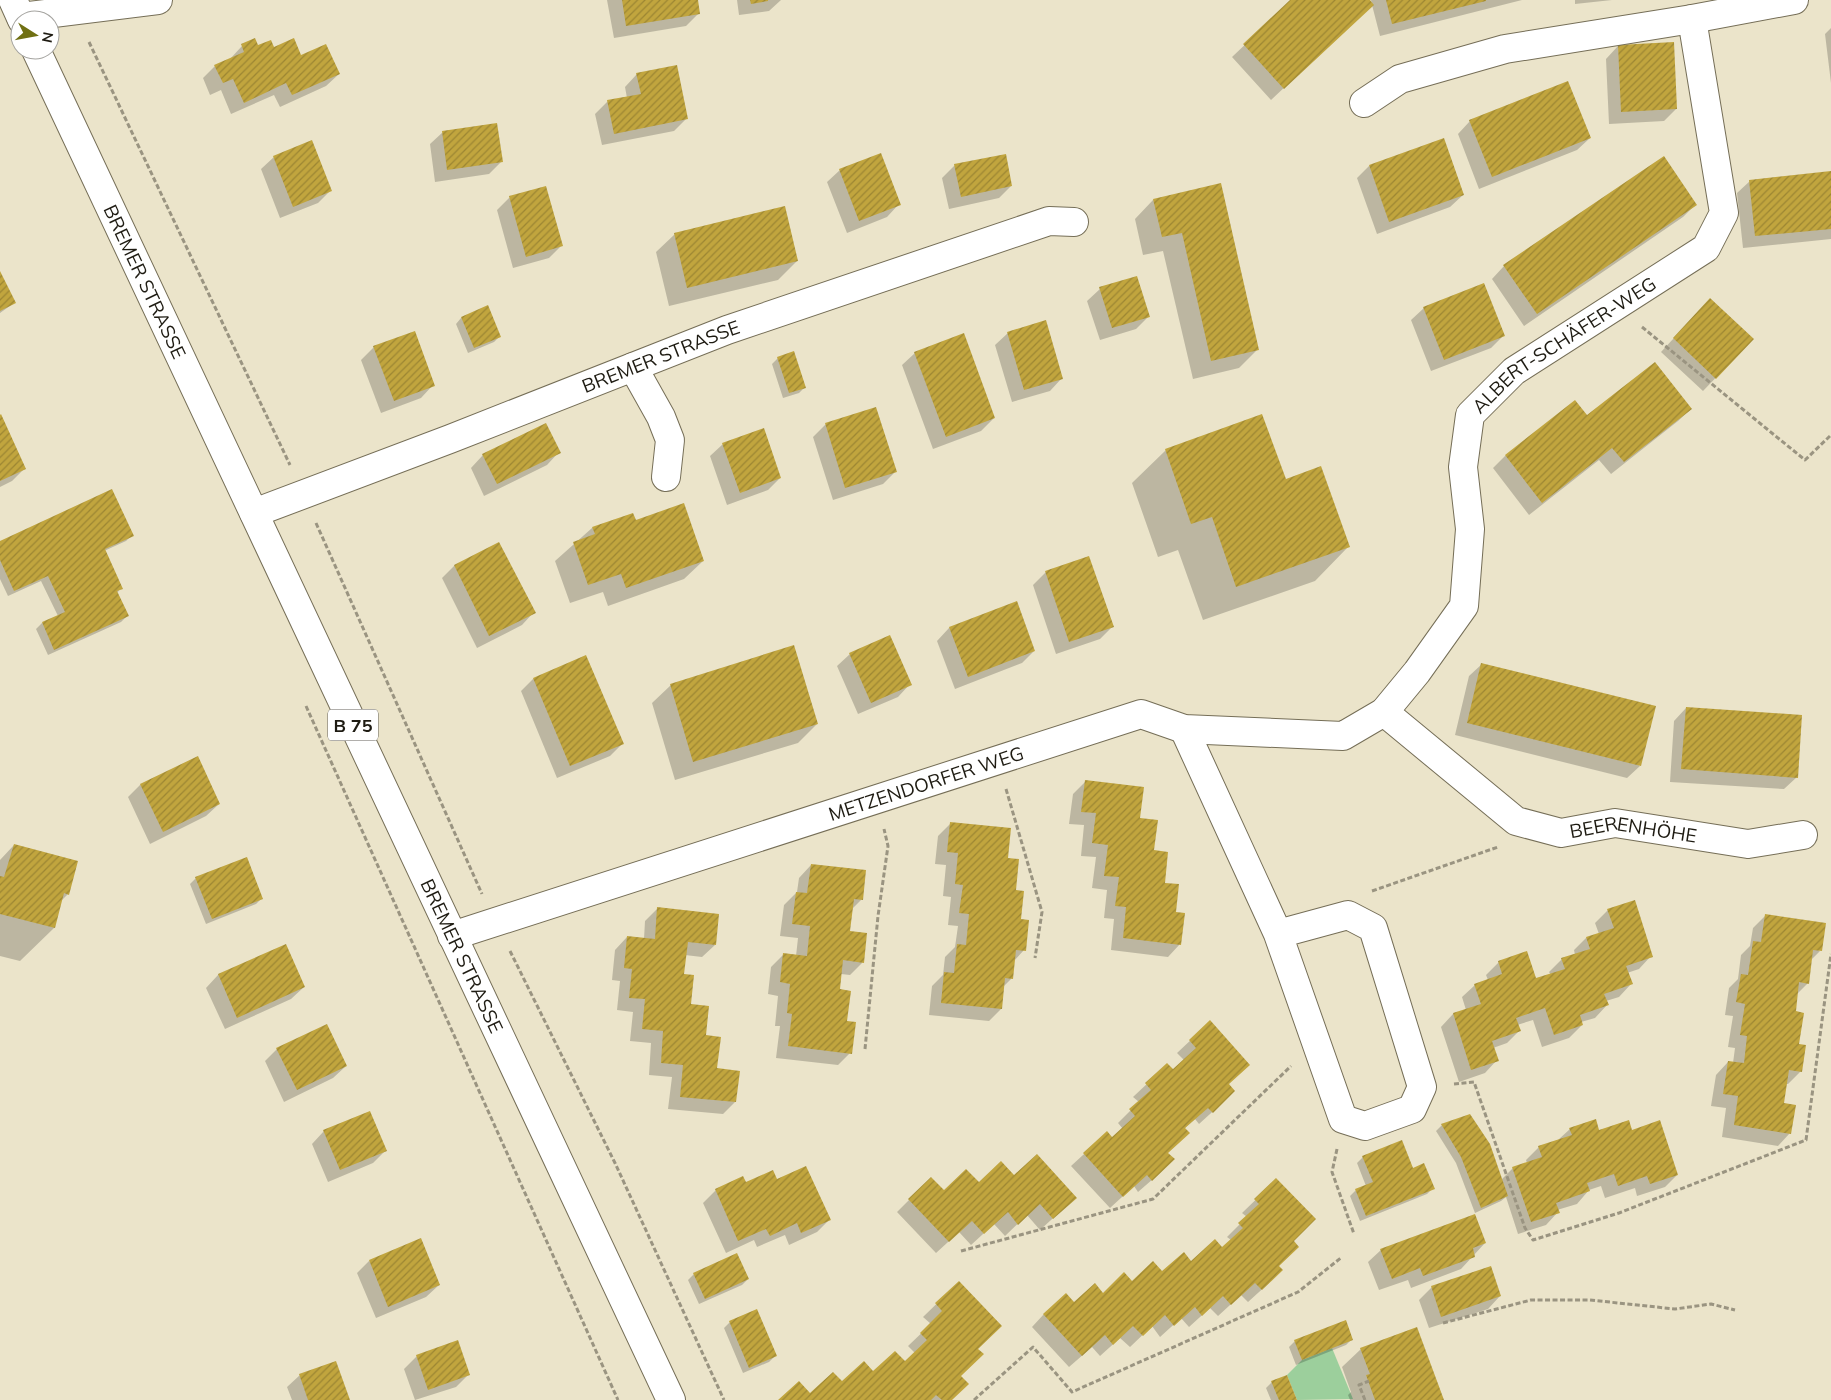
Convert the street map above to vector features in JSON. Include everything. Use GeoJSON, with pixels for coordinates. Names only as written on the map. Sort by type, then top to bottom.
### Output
{"type":"FeatureCollection","features":[{"type":"Feature","properties":{"kind":"street"},"geometry":{"type":"LineString","coordinates":[[60,11],[158,0]]}},
{"type":"Feature","properties":{"kind":"street"},"geometry":{"type":"LineString","coordinates":[[1364,104],[1400,79],[1505,49],[1692,19],[1794,0]]}},
{"type":"Feature","properties":{"kind":"street","name":"ALBERT-SCHÄFER-WEG"},"geometry":{"type":"LineString","coordinates":[[1184,729],[1343,736],[1384,712],[1417,672],[1464,606],[1470,529],[1463,467],[1470,416],[1514,371],[1706,248],[1724,213],[1692,19]]}},
{"type":"Feature","properties":{"kind":"street","name":"BREMER STRASSE"},"geometry":{"type":"LineString","coordinates":[[41,60],[671,1400]]}},
{"type":"Feature","properties":{"kind":"street","name":"BREMER STRASSE"},"geometry":{"type":"LineString","coordinates":[[254,513],[727,330],[1049,221],[1074,222]]}},
{"type":"Feature","properties":{"kind":"street"},"geometry":{"type":"LineString","coordinates":[[633,366],[661,417],[670,440],[666,477]]}},
{"type":"Feature","properties":{"kind":"street","name":"BEERENHÖHE"},"geometry":{"type":"LineString","coordinates":[[1384,712],[1516,821],[1561,833],[1615,823],[1748,844],[1803,835]]}},
{"type":"Feature","properties":{"kind":"street","name":"METZENDORFER WEG"},"geometry":{"type":"LineString","coordinates":[[452,936],[1141,714],[1184,729]]}},
{"type":"Feature","properties":{"kind":"street"},"geometry":{"type":"LineString","coordinates":[[1184,729],[1278,934],[1342,1119],[1365,1126],[1412,1110],[1422,1087],[1373,928],[1348,915],[1278,934]]}},
{"type":"Feature","properties":{"kind":"path"},"geometry":{"type":"LineString","coordinates":[[75,11],[304,495],[495,922],[615,1163],[724,1400]]}},
{"type":"Feature","properties":{"kind":"path"},"geometry":{"type":"LineString","coordinates":[[1616,306],[1806,460],[1831,435]]}},
{"type":"Feature","properties":{"kind":"path"},"geometry":{"type":"LineString","coordinates":[[305,704],[618,1400]]}},
{"type":"Feature","properties":{"kind":"path"},"geometry":{"type":"LineString","coordinates":[[998,760],[1042,912],[1036,958]]}},
{"type":"Feature","properties":{"kind":"path"},"geometry":{"type":"LineString","coordinates":[[865,1049],[878,916],[888,846],[878,798]]}},
{"type":"Feature","properties":{"kind":"path"},"geometry":{"type":"LineString","coordinates":[[1348,915],[1364,893],[1513,842],[1516,821]]}},
{"type":"Feature","properties":{"kind":"path"},"geometry":{"type":"LineString","coordinates":[[1422,1087],[1474,1082],[1525,1228],[1533,1240],[1619,1213],[1806,1140],[1831,954]]}},
{"type":"Feature","properties":{"kind":"path"},"geometry":{"type":"LineString","coordinates":[[960,1252],[1153,1199],[1316,1042]]}},
{"type":"Feature","properties":{"kind":"path"},"geometry":{"type":"LineString","coordinates":[[1342,1119],[1332,1172],[1354,1234]]}},
{"type":"Feature","properties":{"kind":"path"},"geometry":{"type":"LineString","coordinates":[[974,1400],[1033,1347],[1072,1392],[1298,1292],[1342,1257]]}},
{"type":"Feature","properties":{"kind":"path"},"geometry":{"type":"LineString","coordinates":[[1443,1323],[1530,1300],[1590,1300],[1675,1309],[1711,1304],[1735,1310]]}},
{"type":"Feature","properties":{"kind":"path"},"geometry":{"type":"LineString","coordinates":[[1365,1400],[1359,1385],[1368,1381]]}},
{"type":"Feature","properties":{"kind":"green space"},"geometry":{"type":"Polygon","coordinates":[[[1332,1348],[1353,1399],[1297,1400],[1287,1375],[1302,1360],[1332,1348]]]}},
{"type":"Feature","properties":{"kind":"building"},"geometry":{"type":"Polygon","coordinates":[[[622,0],[698,0],[700,14],[626,26],[622,0]]]}},
{"type":"Feature","properties":{"kind":"building"},"geometry":{"type":"Polygon","coordinates":[[[750,0],[768,0],[768,1],[751,4],[750,0]]]}},
{"type":"Feature","properties":{"kind":"building"},"geometry":{"type":"Polygon","coordinates":[[[1290,0],[1370,0],[1374,5],[1284,89],[1243,44],[1290,0]]]}},
{"type":"Feature","properties":{"kind":"building"},"geometry":{"type":"Polygon","coordinates":[[[1386,0],[1486,0],[1486,1],[1392,24],[1386,0]]]}},
{"type":"Feature","properties":{"kind":"building"},"geometry":{"type":"Polygon","coordinates":[[[255,38],[258,45],[271,40],[274,47],[294,38],[301,55],[326,44],[340,74],[292,95],[286,83],[244,103],[233,79],[223,83],[214,65],[244,52],[241,44],[255,38]]]}},
{"type":"Feature","properties":{"kind":"building"},"geometry":{"type":"Polygon","coordinates":[[[1674,42],[1677,109],[1621,112],[1618,45],[1674,42]]]}},
{"type":"Feature","properties":{"kind":"building"},"geometry":{"type":"Polygon","coordinates":[[[677,65],[688,119],[614,134],[607,100],[641,94],[636,73],[677,65]]]}},
{"type":"Feature","properties":{"kind":"building"},"geometry":{"type":"Polygon","coordinates":[[[1568,81],[1591,138],[1492,177],[1469,120],[1568,81]]]}},
{"type":"Feature","properties":{"kind":"building"},"geometry":{"type":"Polygon","coordinates":[[[497,123],[503,162],[447,170],[442,131],[497,123]]]}},
{"type":"Feature","properties":{"kind":"building"},"geometry":{"type":"Polygon","coordinates":[[[1444,138],[1464,195],[1389,222],[1369,165],[1444,138]]]}},
{"type":"Feature","properties":{"kind":"building"},"geometry":{"type":"Polygon","coordinates":[[[312,140],[332,191],[293,207],[273,156],[312,140]]]}},
{"type":"Feature","properties":{"kind":"building"},"geometry":{"type":"Polygon","coordinates":[[[881,153],[901,205],[859,221],[839,169],[881,153]]]}},
{"type":"Feature","properties":{"kind":"building"},"geometry":{"type":"Polygon","coordinates":[[[1006,154],[1012,186],[961,197],[954,164],[1006,154]]]}},
{"type":"Feature","properties":{"kind":"building"},"geometry":{"type":"Polygon","coordinates":[[[1664,156],[1697,205],[1537,314],[1503,265],[1664,156]]]}},
{"type":"Feature","properties":{"kind":"building"},"geometry":{"type":"Polygon","coordinates":[[[1831,171],[1831,229],[1755,236],[1749,180],[1831,171]]]}},
{"type":"Feature","properties":{"kind":"building"},"geometry":{"type":"Polygon","coordinates":[[[1221,183],[1259,350],[1211,361],[1182,233],[1162,237],[1153,199],[1221,183]]]}},
{"type":"Feature","properties":{"kind":"building"},"geometry":{"type":"Polygon","coordinates":[[[546,186],[563,246],[526,257],[509,196],[546,186]]]}},
{"type":"Feature","properties":{"kind":"building"},"geometry":{"type":"Polygon","coordinates":[[[785,206],[798,261],[687,288],[674,233],[785,206]]]}},
{"type":"Feature","properties":{"kind":"building"},"geometry":{"type":"Polygon","coordinates":[[[0,271],[16,303],[0,311],[0,271]]]}},
{"type":"Feature","properties":{"kind":"building"},"geometry":{"type":"Polygon","coordinates":[[[1137,276],[1150,317],[1112,328],[1099,287],[1137,276]]]}},
{"type":"Feature","properties":{"kind":"building"},"geometry":{"type":"Polygon","coordinates":[[[1484,283],[1505,336],[1444,360],[1423,307],[1484,283]]]}},
{"type":"Feature","properties":{"kind":"building"},"geometry":{"type":"Polygon","coordinates":[[[1710,298],[1754,339],[1716,379],[1673,338],[1710,298]]]}},
{"type":"Feature","properties":{"kind":"building"},"geometry":{"type":"Polygon","coordinates":[[[488,305],[501,337],[474,348],[461,317],[488,305]]]}},
{"type":"Feature","properties":{"kind":"building"},"geometry":{"type":"Polygon","coordinates":[[[1046,320],[1063,379],[1024,390],[1007,332],[1046,320]]]}},
{"type":"Feature","properties":{"kind":"building"},"geometry":{"type":"Polygon","coordinates":[[[415,331],[435,386],[394,401],[373,346],[415,331]]]}},
{"type":"Feature","properties":{"kind":"building"},"geometry":{"type":"Polygon","coordinates":[[[964,333],[995,418],[946,437],[914,352],[964,333]]]}},
{"type":"Feature","properties":{"kind":"building"},"geometry":{"type":"Polygon","coordinates":[[[794,351],[806,388],[789,393],[777,357],[794,351]]]}},
{"type":"Feature","properties":{"kind":"building"},"geometry":{"type":"Polygon","coordinates":[[[1655,362],[1692,409],[1624,462],[1612,448],[1542,503],[1505,455],[1575,400],[1587,415],[1655,362]]]}},
{"type":"Feature","properties":{"kind":"building"},"geometry":{"type":"Polygon","coordinates":[[[876,407],[897,472],[845,488],[825,423],[876,407]]]}},
{"type":"Feature","properties":{"kind":"building"},"geometry":{"type":"Polygon","coordinates":[[[1262,414],[1286,479],[1321,466],[1350,547],[1236,587],[1212,517],[1191,524],[1165,449],[1262,414]]]}},
{"type":"Feature","properties":{"kind":"building"},"geometry":{"type":"Polygon","coordinates":[[[0,415],[26,469],[0,481],[0,415]]]}},
{"type":"Feature","properties":{"kind":"building"},"geometry":{"type":"Polygon","coordinates":[[[546,423],[561,453],[497,484],[482,454],[546,423]]]}},
{"type":"Feature","properties":{"kind":"building"},"geometry":{"type":"Polygon","coordinates":[[[764,428],[781,478],[740,493],[722,443],[764,428]]]}},
{"type":"Feature","properties":{"kind":"building"},"geometry":{"type":"Polygon","coordinates":[[[112,489],[134,536],[105,549],[123,589],[117,591],[129,616],[54,650],[42,622],[65,612],[48,576],[14,591],[0,560],[0,541],[112,489]]]}},
{"type":"Feature","properties":{"kind":"building"},"geometry":{"type":"Polygon","coordinates":[[[684,503],[704,561],[626,588],[621,574],[588,585],[573,542],[595,534],[592,527],[633,513],[636,520],[684,503]]]}},
{"type":"Feature","properties":{"kind":"building"},"geometry":{"type":"Polygon","coordinates":[[[499,542],[536,613],[489,636],[454,565],[499,542]]]}},
{"type":"Feature","properties":{"kind":"building"},"geometry":{"type":"Polygon","coordinates":[[[1089,556],[1114,627],[1069,642],[1045,571],[1089,556]]]}},
{"type":"Feature","properties":{"kind":"building"},"geometry":{"type":"Polygon","coordinates":[[[1017,601],[1035,651],[968,677],[949,627],[1017,601]]]}},
{"type":"Feature","properties":{"kind":"building"},"geometry":{"type":"Polygon","coordinates":[[[890,635],[912,685],[871,703],[849,653],[890,635]]]}},
{"type":"Feature","properties":{"kind":"building"},"geometry":{"type":"Polygon","coordinates":[[[794,645],[818,724],[693,762],[670,684],[794,645]]]}},
{"type":"Feature","properties":{"kind":"building"},"geometry":{"type":"Polygon","coordinates":[[[586,655],[624,744],[570,766],[533,678],[586,655]]]}},
{"type":"Feature","properties":{"kind":"building"},"geometry":{"type":"Polygon","coordinates":[[[1481,663],[1656,706],[1641,766],[1467,723],[1481,663]]]}},
{"type":"Feature","properties":{"kind":"building"},"geometry":{"type":"Polygon","coordinates":[[[1686,707],[1802,715],[1798,778],[1681,769],[1686,707]]]}},
{"type":"Feature","properties":{"kind":"building"},"geometry":{"type":"Polygon","coordinates":[[[198,756],[220,804],[163,832],[140,784],[198,756]]]}},
{"type":"Feature","properties":{"kind":"building"},"geometry":{"type":"Polygon","coordinates":[[[1085,780],[1144,787],[1140,818],[1158,820],[1154,850],[1168,852],[1165,883],[1179,884],[1176,912],[1185,913],[1181,945],[1123,938],[1126,907],[1115,906],[1119,877],[1104,876],[1108,845],[1092,843],[1096,813],[1081,812],[1085,780]]]}},
{"type":"Feature","properties":{"kind":"building"},"geometry":{"type":"Polygon","coordinates":[[[950,822],[1011,828],[1008,858],[1019,859],[1016,890],[1024,891],[1021,919],[1029,920],[1026,951],[1016,950],[1013,979],[1005,978],[1002,1009],[941,1003],[944,972],[954,973],[957,944],[966,945],[969,914],[959,913],[963,885],[955,884],[958,853],[947,852],[950,822]]]}},
{"type":"Feature","properties":{"kind":"building"},"geometry":{"type":"Polygon","coordinates":[[[14,844],[78,861],[69,895],[64,893],[55,928],[0,914],[0,876],[4,877],[14,844]]]}},
{"type":"Feature","properties":{"kind":"building"},"geometry":{"type":"Polygon","coordinates":[[[247,857],[263,899],[212,919],[195,877],[247,857]]]}},
{"type":"Feature","properties":{"kind":"building"},"geometry":{"type":"Polygon","coordinates":[[[811,864],[866,870],[863,900],[854,899],[850,931],[867,933],[864,963],[843,960],[840,989],[851,991],[847,1021],[856,1022],[852,1054],[788,1046],[792,1014],[787,1013],[790,984],[780,982],[783,953],[807,956],[810,926],[792,924],[796,892],[807,893],[811,864]]]}},
{"type":"Feature","properties":{"kind":"building"},"geometry":{"type":"Polygon","coordinates":[[[1635,900],[1653,957],[1626,966],[1633,984],[1604,994],[1609,1005],[1580,1015],[1583,1025],[1554,1035],[1545,1008],[1516,1018],[1521,1031],[1492,1041],[1499,1061],[1471,1070],[1453,1013],[1481,1004],[1474,984],[1502,974],[1498,961],[1527,951],[1536,978],[1565,969],[1561,958],[1590,949],[1586,937],[1614,928],[1607,909],[1635,900]]]}},
{"type":"Feature","properties":{"kind":"building"},"geometry":{"type":"Polygon","coordinates":[[[657,907],[719,914],[716,945],[688,942],[684,974],[694,975],[691,1004],[709,1006],[706,1035],[721,1037],[717,1068],[740,1071],[736,1102],[680,1097],[683,1065],[661,1063],[663,1031],[642,1029],[645,999],[629,998],[632,969],[624,968],[627,936],[655,939],[657,907]]]}},
{"type":"Feature","properties":{"kind":"building"},"geometry":{"type":"Polygon","coordinates":[[[1765,914],[1826,923],[1822,951],[1813,950],[1809,984],[1799,982],[1796,1011],[1804,1013],[1799,1044],[1806,1045],[1802,1072],[1789,1070],[1784,1103],[1796,1105],[1791,1134],[1734,1125],[1738,1096],[1723,1094],[1728,1061],[1744,1063],[1747,1036],[1740,1035],[1745,1004],[1736,1002],[1741,974],[1748,975],[1753,941],[1761,942],[1765,914]]]}},
{"type":"Feature","properties":{"kind":"building"},"geometry":{"type":"Polygon","coordinates":[[[286,944],[305,987],[237,1018],[218,974],[286,944]]]}},
{"type":"Feature","properties":{"kind":"building"},"geometry":{"type":"Polygon","coordinates":[[[1210,1020],[1250,1065],[1229,1084],[1235,1091],[1213,1113],[1208,1108],[1185,1128],[1190,1133],[1168,1153],[1175,1159],[1152,1181],[1147,1175],[1123,1197],[1083,1153],[1107,1131],[1112,1137],[1135,1116],[1129,1109],[1151,1090],[1145,1083],[1167,1063],[1173,1069],[1196,1048],[1189,1040],[1210,1020]]]}},
{"type":"Feature","properties":{"kind":"building"},"geometry":{"type":"Polygon","coordinates":[[[327,1024],[347,1066],[297,1090],[276,1048],[327,1024]]]}},
{"type":"Feature","properties":{"kind":"building"},"geometry":{"type":"Polygon","coordinates":[[[370,1111],[387,1151],[340,1170],[323,1130],[370,1111]]]}},
{"type":"Feature","properties":{"kind":"building"},"geometry":{"type":"Polygon","coordinates":[[[1470,1114],[1490,1144],[1508,1196],[1481,1208],[1461,1157],[1441,1124],[1470,1114]]]}},
{"type":"Feature","properties":{"kind":"building"},"geometry":{"type":"Polygon","coordinates":[[[1596,1119],[1599,1130],[1629,1120],[1632,1130],[1660,1120],[1678,1175],[1650,1184],[1647,1176],[1618,1186],[1614,1174],[1587,1183],[1590,1191],[1556,1203],[1560,1213],[1531,1222],[1512,1167],[1542,1157],[1538,1146],[1572,1135],[1569,1128],[1596,1119]]]}},
{"type":"Feature","properties":{"kind":"building"},"geometry":{"type":"Polygon","coordinates":[[[1402,1140],[1413,1168],[1424,1163],[1435,1189],[1366,1216],[1355,1189],[1373,1182],[1362,1156],[1402,1140]]]}},
{"type":"Feature","properties":{"kind":"building"},"geometry":{"type":"Polygon","coordinates":[[[1037,1154],[1077,1198],[1053,1219],[1040,1204],[1018,1225],[1008,1212],[984,1234],[972,1221],[949,1242],[908,1199],[931,1177],[944,1190],[966,1169],[979,1182],[1001,1161],[1014,1175],[1037,1154]]]}},
{"type":"Feature","properties":{"kind":"building"},"geometry":{"type":"Polygon","coordinates":[[[806,1166],[831,1220],[801,1233],[797,1223],[770,1236],[766,1229],[738,1241],[715,1189],[743,1176],[746,1182],[773,1170],[777,1179],[806,1166]]]}},
{"type":"Feature","properties":{"kind":"building"},"geometry":{"type":"Polygon","coordinates":[[[1276,1178],[1316,1219],[1294,1241],[1299,1247],[1279,1266],[1283,1270],[1262,1290],[1255,1283],[1231,1305],[1223,1296],[1202,1316],[1195,1307],[1174,1326],[1165,1315],[1143,1336],[1133,1326],[1113,1345],[1105,1335],[1082,1356],[1043,1314],[1066,1293],[1074,1302],[1095,1283],[1103,1293],[1124,1272],[1132,1281],[1153,1261],[1162,1271],[1184,1252],[1191,1261],[1215,1239],[1222,1247],[1243,1228],[1238,1223],[1259,1204],[1254,1199],[1276,1178]]]}},
{"type":"Feature","properties":{"kind":"building"},"geometry":{"type":"Polygon","coordinates":[[[1475,1214],[1486,1243],[1473,1248],[1475,1257],[1423,1276],[1420,1268],[1392,1279],[1380,1249],[1475,1214]]]}},
{"type":"Feature","properties":{"kind":"building"},"geometry":{"type":"Polygon","coordinates":[[[421,1238],[440,1285],[388,1307],[369,1260],[421,1238]]]}},
{"type":"Feature","properties":{"kind":"building"},"geometry":{"type":"Polygon","coordinates":[[[737,1253],[749,1279],[705,1299],[693,1273],[737,1253]]]}},
{"type":"Feature","properties":{"kind":"building"},"geometry":{"type":"Polygon","coordinates":[[[1491,1266],[1501,1296],[1441,1317],[1431,1286],[1491,1266]]]}},
{"type":"Feature","properties":{"kind":"building"},"geometry":{"type":"Polygon","coordinates":[[[959,1281],[1002,1326],[978,1349],[984,1354],[961,1376],[969,1384],[952,1400],[942,1400],[936,1395],[931,1400],[778,1400],[799,1381],[810,1393],[833,1372],[842,1381],[864,1361],[873,1371],[895,1351],[905,1361],[927,1340],[920,1333],[942,1311],[935,1303],[959,1281]]]}},
{"type":"Feature","properties":{"kind":"building"},"geometry":{"type":"Polygon","coordinates":[[[757,1309],[777,1356],[749,1368],[729,1321],[757,1309]]]}},
{"type":"Feature","properties":{"kind":"building"},"geometry":{"type":"Polygon","coordinates":[[[1346,1320],[1353,1340],[1302,1360],[1294,1340],[1346,1320]]]}},
{"type":"Feature","properties":{"kind":"building"},"geometry":{"type":"Polygon","coordinates":[[[1417,1327],[1444,1400],[1375,1400],[1366,1375],[1370,1374],[1360,1348],[1417,1327]]]}},
{"type":"Feature","properties":{"kind":"building"},"geometry":{"type":"Polygon","coordinates":[[[458,1340],[470,1375],[428,1390],[416,1355],[458,1340]]]}},
{"type":"Feature","properties":{"kind":"building"},"geometry":{"type":"Polygon","coordinates":[[[336,1361],[350,1400],[308,1400],[299,1374],[336,1361]]]}},
{"type":"Feature","properties":{"kind":"building"},"geometry":{"type":"Polygon","coordinates":[[[1287,1375],[1297,1400],[1279,1400],[1271,1381],[1287,1375]]]}}]}
